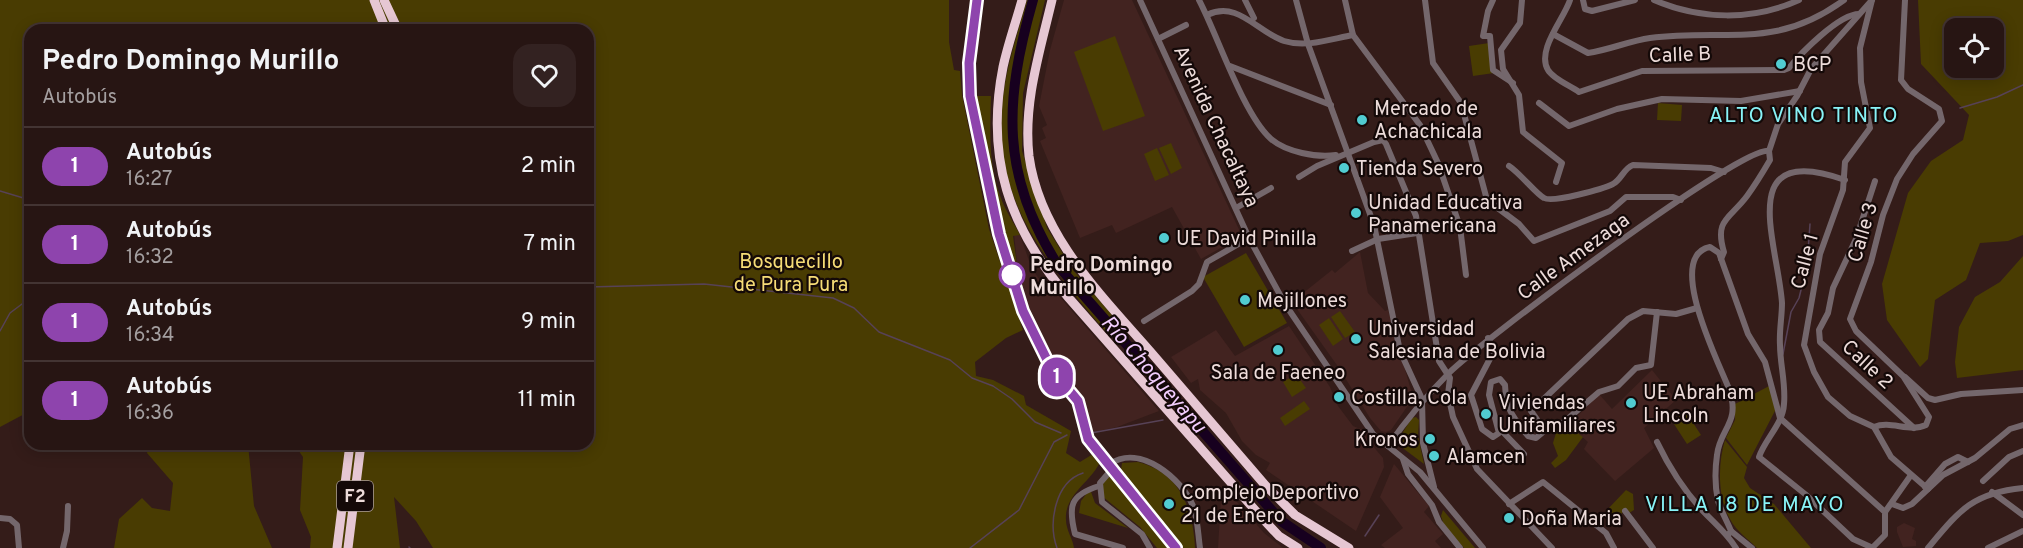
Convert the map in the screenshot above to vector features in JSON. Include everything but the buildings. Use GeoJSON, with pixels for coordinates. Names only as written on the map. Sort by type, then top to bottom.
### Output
{"type":"FeatureCollection","features":[{"type":"Feature","properties":{"kind":"highway"},"geometry":{"type":"LineString","coordinates":[[374,0],[384,24]]}},
{"type":"Feature","properties":{"kind":"highway"},"geometry":{"type":"LineString","coordinates":[[384,0],[395,24]]}},
{"type":"Feature","properties":{"kind":"highway"},"geometry":{"type":"LineString","coordinates":[[1022,0],[1004,64],[997,111],[996,141],[1005,190],[1026,237],[1054,280],[1215,465],[1279,536],[1298,548]]}},
{"type":"Feature","properties":{"kind":"highway"},"geometry":{"type":"LineString","coordinates":[[1052,0],[1034,74],[1028,135],[1030,159],[1050,222],[1085,275],[1265,485],[1295,515],[1349,548]]}},
{"type":"Feature","properties":{"kind":"highway","name":"F2"},"geometry":{"type":"LineString","coordinates":[[338,548],[349,450]]}},
{"type":"Feature","properties":{"kind":"highway","name":"F2"},"geometry":{"type":"LineString","coordinates":[[348,548],[360,450]]}},
{"type":"Feature","properties":{"kind":"main road"},"geometry":{"type":"LineString","coordinates":[[977,0],[968,71],[970,96],[1006,257],[1026,320],[1052,370],[1078,401],[1088,439],[1176,548]]}},
{"type":"Feature","properties":{"kind":"street","name":"Avenida Chacaltaya"},"geometry":{"type":"LineString","coordinates":[[1140,0],[1249,238],[1304,334],[1373,434],[1420,472],[1484,548]]}},
{"type":"Feature","properties":{"kind":"street"},"geometry":{"type":"LineString","coordinates":[[1199,0],[1255,119],[1270,138],[1282,146],[1319,156],[1348,152]]}},
{"type":"Feature","properties":{"kind":"street"},"geometry":{"type":"LineString","coordinates":[[1245,0],[1257,22]]}},
{"type":"Feature","properties":{"kind":"street"},"geometry":{"type":"LineString","coordinates":[[1296,0],[1308,44],[1378,239],[1400,351],[1422,399],[1422,431],[1434,490]]}},
{"type":"Feature","properties":{"kind":"street"},"geometry":{"type":"LineString","coordinates":[[1345,0],[1353,34],[1420,125],[1438,163],[1460,227],[1466,275]]}},
{"type":"Feature","properties":{"kind":"street"},"geometry":{"type":"LineString","coordinates":[[1425,0],[1433,63],[1461,103],[1487,200],[1519,224],[1534,241],[1610,211],[1626,197],[1676,197],[1681,200]]}},
{"type":"Feature","properties":{"kind":"street"},"geometry":{"type":"LineString","coordinates":[[1493,0],[1488,11],[1483,36],[1490,36],[1493,70],[1514,83]]}},
{"type":"Feature","properties":{"kind":"street"},"geometry":{"type":"LineString","coordinates":[[1522,0],[1520,23],[1501,50],[1503,69],[1514,83],[1519,95],[1523,132],[1562,164],[1556,182]]}},
{"type":"Feature","properties":{"kind":"street"},"geometry":{"type":"LineString","coordinates":[[1570,0],[1553,34],[1588,53],[1650,38],[1776,33],[1797,26],[1844,0]]}},
{"type":"Feature","properties":{"kind":"street"},"geometry":{"type":"LineString","coordinates":[[1583,0],[1585,9],[1592,11],[1635,0]]}},
{"type":"Feature","properties":{"kind":"street"},"geometry":{"type":"LineString","coordinates":[[1654,0],[1679,9],[1718,15],[1761,13],[1799,0]]}},
{"type":"Feature","properties":{"kind":"street"},"geometry":{"type":"LineString","coordinates":[[1721,259],[1724,256],[1719,236],[1722,223],[1755,184],[1770,160],[1769,152],[1778,124],[1800,91],[1810,69],[1872,0]]}},
{"type":"Feature","properties":{"kind":"street","name":"Calle 1"},"geometry":{"type":"LineString","coordinates":[[1872,0],[1860,48],[1861,82],[1870,128],[1845,162],[1845,180],[1818,262],[1804,345],[1814,372],[1828,397],[1850,416],[1874,427]]}},
{"type":"Feature","properties":{"kind":"street","name":"Calle 3"},"geometry":{"type":"LineString","coordinates":[[1905,0],[1900,80],[1908,89],[1939,109],[1942,121],[1918,147],[1897,179],[1850,319],[1856,331],[1903,376],[1929,417],[1926,425],[1915,429]]}},
{"type":"Feature","properties":{"kind":"street"},"geometry":{"type":"LineString","coordinates":[[1207,15],[1214,10],[1227,7],[1239,9],[1282,41],[1308,44],[1353,34]]}},
{"type":"Feature","properties":{"kind":"street","name":"Calle B"},"geometry":{"type":"LineString","coordinates":[[1553,34],[1546,53],[1550,72],[1579,92],[1642,70],[1665,68],[1784,70],[1789,68],[1813,42],[1851,16],[1859,14]]}},
{"type":"Feature","properties":{"kind":"street"},"geometry":{"type":"LineString","coordinates":[[1158,39],[1186,25]]}},
{"type":"Feature","properties":{"kind":"street"},"geometry":{"type":"LineString","coordinates":[[1230,66],[1331,105]]}},
{"type":"Feature","properties":{"kind":"street"},"geometry":{"type":"LineString","coordinates":[[1539,103],[1569,126],[1617,109],[1662,99],[1741,101],[1800,91]]}},
{"type":"Feature","properties":{"kind":"street"},"geometry":{"type":"LineString","coordinates":[[1299,177],[1348,152],[1383,140],[1389,148],[1416,216],[1417,233],[1425,258],[1439,361],[1447,374],[1453,417],[1477,469],[1552,548]]}},
{"type":"Feature","properties":{"kind":"street","name":"Calle Amezaga"},"geometry":{"type":"LineString","coordinates":[[1388,446],[1422,399],[1438,387],[1447,374],[1488,338],[1681,200],[1761,151],[1769,152]]}},
{"type":"Feature","properties":{"kind":"street"},"geometry":{"type":"LineString","coordinates":[[1509,166],[1530,183],[1541,196],[1553,200],[1613,184],[1625,170],[1633,165],[1710,168],[1724,172]]}},
{"type":"Feature","properties":{"kind":"street"},"geometry":{"type":"LineString","coordinates":[[1845,180],[1815,170],[1796,170],[1784,177],[1771,196],[1768,212],[1782,304],[1779,343],[1784,402],[1780,418],[1759,457],[1853,539],[1873,548],[1885,535],[1885,512],[1911,475]]}},
{"type":"Feature","properties":{"kind":"street","name":"Calle 2"},"geometry":{"type":"LineString","coordinates":[[1875,181],[1856,240],[1833,288],[1828,313],[1819,330],[1820,342],[1915,429]]}},
{"type":"Feature","properties":{"kind":"street"},"geometry":{"type":"LineString","coordinates":[[1236,208],[1270,188]]}},
{"type":"Feature","properties":{"kind":"street"},"geometry":{"type":"LineString","coordinates":[[1352,251],[1378,239],[1417,233]]}},
{"type":"Feature","properties":{"kind":"street"},"geometry":{"type":"LineString","coordinates":[[1144,321],[1192,291],[1198,284],[1207,262],[1249,238]]}},
{"type":"Feature","properties":{"kind":"street"},"geometry":{"type":"LineString","coordinates":[[1736,548],[1718,500],[1716,470],[1717,453],[1732,420],[1730,392],[1697,308],[1691,275],[1695,261],[1703,249],[1710,247],[1721,259],[1748,334],[1765,362],[1780,418],[1885,512]]}},
{"type":"Feature","properties":{"kind":"street"},"geometry":{"type":"LineString","coordinates":[[1544,428],[1531,411],[1628,319],[1643,311],[1676,314],[1697,308]]}},
{"type":"Feature","properties":{"kind":"street"},"geometry":{"type":"LineString","coordinates":[[1544,428],[1558,427],[1599,392],[1618,386],[1636,368],[1651,365],[1657,312]]}},
{"type":"Feature","properties":{"kind":"street"},"geometry":{"type":"LineString","coordinates":[[1488,338],[1494,351],[1472,389],[1471,399],[1485,433],[1497,436],[1500,429]]}},
{"type":"Feature","properties":{"kind":"street"},"geometry":{"type":"LineString","coordinates":[[1903,376],[1908,377],[1928,398],[1935,400],[1961,394],[2023,390]]}},
{"type":"Feature","properties":{"kind":"street"},"geometry":{"type":"LineString","coordinates":[[1524,454],[1500,429],[1489,395],[1491,382],[1496,379],[1504,382],[1506,406],[1528,436],[1539,437],[1544,428]]}},
{"type":"Feature","properties":{"kind":"street"},"geometry":{"type":"LineString","coordinates":[[1915,429],[1891,425],[1874,427],[1891,457],[1927,488]]}},
{"type":"Feature","properties":{"kind":"street"},"geometry":{"type":"LineString","coordinates":[[1892,504],[1903,507],[1912,504],[1945,464],[1958,457],[1968,462],[2010,429],[2023,425]]}},
{"type":"Feature","properties":{"kind":"street"},"geometry":{"type":"LineString","coordinates":[[1657,442],[1680,484],[1703,512],[1752,548]]}},
{"type":"Feature","properties":{"kind":"street"},"geometry":{"type":"LineString","coordinates":[[1983,481],[2009,457],[2023,451]]}},
{"type":"Feature","properties":{"kind":"street"},"geometry":{"type":"LineString","coordinates":[[1140,548],[1149,546],[1134,527],[1105,507],[1100,495],[1101,479],[1121,459],[1134,459],[1156,465],[1182,489],[1194,508],[1200,548]]}},
{"type":"Feature","properties":{"kind":"street"},"geometry":{"type":"LineString","coordinates":[[1403,459],[1408,474],[1432,505],[1439,522],[1460,548]]}},
{"type":"Feature","properties":{"kind":"street"},"geometry":{"type":"LineString","coordinates":[[1509,504],[1543,482],[1606,533],[1614,548]]}},
{"type":"Feature","properties":{"kind":"street"},"geometry":{"type":"LineString","coordinates":[[1099,486],[1080,494],[1072,503],[1070,516],[1075,534],[1123,548]]}},
{"type":"Feature","properties":{"kind":"street"},"geometry":{"type":"LineString","coordinates":[[1928,548],[1942,529],[1980,496],[2023,488]]}},
{"type":"Feature","properties":{"kind":"street"},"geometry":{"type":"LineString","coordinates":[[1992,492],[2023,515]]}},
{"type":"Feature","properties":{"kind":"street"},"geometry":{"type":"LineString","coordinates":[[63,548],[67,531],[68,506]]}},
{"type":"Feature","properties":{"kind":"street"},"geometry":{"type":"LineString","coordinates":[[1625,511],[1653,548]]}},
{"type":"Feature","properties":{"kind":"street"},"geometry":{"type":"LineString","coordinates":[[0,518],[7,518],[17,525],[19,548]]}},
{"type":"Feature","properties":{"kind":"street"},"geometry":{"type":"LineString","coordinates":[[1988,548],[2023,531]]}},
{"type":"Feature","properties":{"kind":"shaded area"},"geometry":{"type":"Polygon","coordinates":[[[1064,0],[1132,0],[1242,236],[1201,259],[1172,207],[1116,233],[1112,225],[1080,238],[1040,141],[1046,138],[1042,128],[1047,125],[1039,106],[1050,50],[1064,0]]]}},
{"type":"Feature","properties":{"kind":"shaded area"},"geometry":{"type":"Polygon","coordinates":[[[1014,234],[1020,235],[1032,269],[1040,280],[1046,281],[1159,411],[1117,427],[1089,433],[1081,394],[1056,368],[1028,312],[1018,272],[1014,234]]]}},
{"type":"Feature","properties":{"kind":"shaded area","name":"Universidad Salesiana de Bolivia"},"geometry":{"type":"Polygon","coordinates":[[[1360,252],[1368,293],[1385,311],[1388,310],[1413,398],[1391,430],[1386,432],[1381,431],[1370,418],[1339,368],[1292,302],[1332,270],[1335,273],[1360,252]]]}},
{"type":"Feature","properties":{"kind":"shaded area"},"geometry":{"type":"Polygon","coordinates":[[[1289,326],[1330,387],[1338,406],[1353,426],[1363,430],[1366,438],[1383,458],[1384,467],[1356,531],[1266,470],[1270,463],[1256,455],[1242,441],[1226,413],[1200,390],[1198,379],[1191,383],[1171,357],[1216,330],[1235,356],[1289,326]]]}},
{"type":"Feature","properties":{"kind":"shaded area"},"geometry":{"type":"Polygon","coordinates":[[[1652,370],[1676,400],[1644,428],[1654,448],[1615,481],[1584,449],[1588,442],[1569,425],[1599,394],[1612,409],[1652,370]]]}},
{"type":"Feature","properties":{"kind":"shaded area"},"geometry":{"type":"Polygon","coordinates":[[[1394,464],[1429,506],[1424,512],[1443,534],[1435,541],[1441,548],[1385,548],[1381,545],[1403,528],[1380,497],[1394,464]]]}},
{"type":"Feature","properties":{"kind":"shaded area"},"geometry":{"type":"Polygon","coordinates":[[[1230,494],[1264,533],[1283,548],[1218,548],[1221,498],[1230,494]]]}},
{"type":"Feature","properties":{"kind":"shaded area"},"geometry":{"type":"Polygon","coordinates":[[[1904,523],[1915,528],[1912,539],[1916,541],[1916,546],[1903,547],[1897,527],[1904,523]]]}},
{"type":"Feature","properties":{"kind":"green space","name":"Bosquecillo de Pura Pura"},"geometry":{"type":"Polygon","coordinates":[[[0,0],[949,0],[949,42],[954,70],[960,71],[962,95],[989,229],[1023,330],[1006,338],[975,362],[976,376],[993,380],[1024,396],[1026,405],[1071,431],[1066,453],[1080,462],[1093,454],[1099,464],[1073,497],[1066,511],[1066,524],[1074,548],[433,548],[416,521],[394,497],[400,548],[310,548],[311,537],[300,510],[303,457],[298,450],[594,450],[594,24],[24,24],[24,414],[0,427],[0,0]]]}},
{"type":"Feature","properties":{"kind":"green space"},"geometry":{"type":"Polygon","coordinates":[[[1027,0],[1031,0],[1018,56],[1010,107],[1011,158],[1017,185],[1027,214],[1046,254],[1063,277],[1110,328],[1105,331],[1043,252],[1014,196],[1005,165],[1001,132],[1003,97],[1010,61],[1027,0]]]}},
{"type":"Feature","properties":{"kind":"green space"},"geometry":{"type":"Polygon","coordinates":[[[1037,0],[1045,0],[1023,93],[1022,151],[1047,228],[1073,270],[1118,322],[1114,325],[1062,264],[1046,237],[1029,199],[1018,159],[1014,118],[1015,98],[1037,0]]]}},
{"type":"Feature","properties":{"kind":"green space"},"geometry":{"type":"Polygon","coordinates":[[[1918,0],[2023,0],[2023,235],[2008,241],[1980,243],[1966,280],[1935,300],[1928,359],[1920,367],[1887,320],[1882,284],[1908,193],[1931,161],[1963,140],[1969,115],[1921,64],[1918,0]]]}},
{"type":"Feature","properties":{"kind":"green space"},"geometry":{"type":"Polygon","coordinates":[[[1115,36],[1145,116],[1103,131],[1074,52],[1115,36]]]}},
{"type":"Feature","properties":{"kind":"green space"},"geometry":{"type":"Polygon","coordinates":[[[1489,43],[1494,73],[1473,76],[1469,46],[1489,43]]]}},
{"type":"Feature","properties":{"kind":"green space"},"geometry":{"type":"Polygon","coordinates":[[[975,96],[991,96],[991,148],[994,173],[1003,203],[1020,235],[1013,236],[1018,272],[1015,273],[1003,234],[975,96]]]}},
{"type":"Feature","properties":{"kind":"green space"},"geometry":{"type":"Polygon","coordinates":[[[1658,103],[1682,105],[1681,121],[1657,120],[1658,103]]]}},
{"type":"Feature","properties":{"kind":"green space"},"geometry":{"type":"Polygon","coordinates":[[[1171,143],[1182,168],[1171,174],[1159,148],[1171,143]]]}},
{"type":"Feature","properties":{"kind":"green space"},"geometry":{"type":"Polygon","coordinates":[[[1157,148],[1169,175],[1155,181],[1144,154],[1157,148]]]}},
{"type":"Feature","properties":{"kind":"green space","name":"Mejillones"},"geometry":{"type":"Polygon","coordinates":[[[1246,253],[1287,323],[1244,347],[1203,277],[1246,253]]]}},
{"type":"Feature","properties":{"kind":"green space"},"geometry":{"type":"Polygon","coordinates":[[[2023,256],[2023,370],[1957,378],[1955,362],[1959,327],[1975,297],[2000,282],[2023,256]]]}},
{"type":"Feature","properties":{"kind":"green space"},"geometry":{"type":"Polygon","coordinates":[[[1340,311],[1355,332],[1345,338],[1331,317],[1340,311]]]}},
{"type":"Feature","properties":{"kind":"green space"},"geometry":{"type":"Polygon","coordinates":[[[1329,318],[1343,339],[1333,346],[1319,325],[1329,318]]]}},
{"type":"Feature","properties":{"kind":"green space"},"geometry":{"type":"Polygon","coordinates":[[[1296,374],[1306,388],[1292,397],[1283,382],[1296,374]]]}},
{"type":"Feature","properties":{"kind":"green space"},"geometry":{"type":"Polygon","coordinates":[[[1771,385],[1778,405],[1747,465],[1726,438],[1735,420],[1735,404],[1771,385]]]}},
{"type":"Feature","properties":{"kind":"green space"},"geometry":{"type":"Polygon","coordinates":[[[1304,401],[1310,409],[1285,426],[1280,418],[1304,401]]]}},
{"type":"Feature","properties":{"kind":"green space"},"geometry":{"type":"Polygon","coordinates":[[[1686,412],[1701,435],[1687,444],[1672,421],[1686,412]]]}},
{"type":"Feature","properties":{"kind":"green space"},"geometry":{"type":"Polygon","coordinates":[[[1416,417],[1419,420],[1418,436],[1424,464],[1396,443],[1412,418],[1416,417]]]}},
{"type":"Feature","properties":{"kind":"green space"},"geometry":{"type":"Polygon","coordinates":[[[1565,424],[1583,437],[1566,460],[1555,468],[1551,463],[1558,456],[1553,443],[1556,433],[1565,424]]]}},
{"type":"Feature","properties":{"kind":"green space"},"geometry":{"type":"Polygon","coordinates":[[[1725,440],[1747,467],[1744,478],[1750,488],[1774,504],[1811,548],[1757,548],[1736,528],[1725,508],[1720,485],[1722,450],[1725,440]]]}},
{"type":"Feature","properties":{"kind":"green space"},"geometry":{"type":"Polygon","coordinates":[[[148,450],[249,450],[254,506],[272,548],[114,548],[119,519],[142,498],[152,508],[170,511],[173,483],[147,453],[148,450]]]}},
{"type":"Feature","properties":{"kind":"green space","name":"Complejo Deportivo 21 de Enero"},"geometry":{"type":"Polygon","coordinates":[[[1138,462],[1164,474],[1182,494],[1191,519],[1195,548],[1183,548],[1121,470],[1122,463],[1138,462]]]}},
{"type":"Feature","properties":{"kind":"green space"},"geometry":{"type":"Polygon","coordinates":[[[1111,474],[1171,548],[1157,548],[1140,527],[1102,496],[1102,483],[1111,474]]]}},
{"type":"Feature","properties":{"kind":"green space"},"geometry":{"type":"Polygon","coordinates":[[[1090,489],[1095,503],[1128,528],[1079,513],[1081,501],[1090,489]]]}},
{"type":"Feature","properties":{"kind":"green space"},"geometry":{"type":"Polygon","coordinates":[[[1626,490],[1633,494],[1634,510],[1629,513],[1626,509],[1613,522],[1606,511],[1626,490]]]}},
{"type":"Feature","properties":{"kind":"green space"},"geometry":{"type":"Polygon","coordinates":[[[1443,510],[1475,548],[1464,548],[1444,525],[1441,516],[1443,510]]]}},
{"type":"Feature","properties":{"kind":"waterway","name":"Río Choqueyapu"},"geometry":{"type":"LineString","coordinates":[[1033,0],[1017,72],[1013,105],[1013,137],[1017,169],[1026,201],[1040,233],[1059,267],[1281,521],[1321,548]]}},
{"type":"Feature","properties":{"kind":"waterway"},"geometry":{"type":"LineString","coordinates":[[1960,108],[1997,97],[2023,85]]}},
{"type":"Feature","properties":{"kind":"waterway"},"geometry":{"type":"LineString","coordinates":[[0,191],[24,198]]}},
{"type":"Feature","properties":{"kind":"waterway"},"geometry":{"type":"LineString","coordinates":[[1783,354],[1791,312],[1799,298],[1807,266],[1810,224]]}},
{"type":"Feature","properties":{"kind":"waterway"},"geometry":{"type":"LineString","coordinates":[[594,287],[704,284],[833,298],[854,308],[879,332],[950,360],[972,378],[993,386],[1012,399],[1035,422],[1061,433]]}},
{"type":"Feature","properties":{"kind":"waterway"},"geometry":{"type":"LineString","coordinates":[[0,331],[10,313],[24,302]]}},
{"type":"Feature","properties":{"kind":"waterway"},"geometry":{"type":"LineString","coordinates":[[1091,433],[1163,420]]}},
{"type":"Feature","properties":{"kind":"waterway"},"geometry":{"type":"LineString","coordinates":[[970,548],[1019,510],[1054,442],[1067,435]]}},
{"type":"Feature","properties":{"kind":"waterway"},"geometry":{"type":"LineString","coordinates":[[1057,548],[1053,527],[1056,504],[1066,485],[1083,473]]}},
{"type":"Feature","properties":{"kind":"waterway"},"geometry":{"type":"LineString","coordinates":[[1365,536],[1379,515]]}},
{"type":"Feature","properties":{"kind":"bus line","name":"1"},"geometry":{"type":"LineString","coordinates":[[977,0],[969,63],[970,96],[999,234],[1026,320],[1052,370],[1078,401],[1088,439],[1176,548]]}},
{"type":"Feature","properties":{"kind":"place","name":"BCP"},"geometry":{"type":"Point","coordinates":[1781,64]}},
{"type":"Feature","properties":{"kind":"place","name":"Mercado de Achachicala"},"geometry":{"type":"Point","coordinates":[1362,120]}},
{"type":"Feature","properties":{"kind":"place","name":"Tienda Severo"},"geometry":{"type":"Point","coordinates":[1344,168]}},
{"type":"Feature","properties":{"kind":"place","name":"Unidad Educativa Panamericana"},"geometry":{"type":"Point","coordinates":[1356,213]}},
{"type":"Feature","properties":{"kind":"place","name":"UE David Pinilla"},"geometry":{"type":"Point","coordinates":[1164,238]}},
{"type":"Feature","properties":{"kind":"place","name":"Pedro Domingo Murillo"},"geometry":{"type":"Point","coordinates":[1012,275]}},
{"type":"Feature","properties":{"kind":"place","name":"Mejillones"},"geometry":{"type":"Point","coordinates":[1245,300]}},
{"type":"Feature","properties":{"kind":"place","name":"Universidad Salesiana de Bolivia"},"geometry":{"type":"Point","coordinates":[1356,339]}},
{"type":"Feature","properties":{"kind":"place","name":"Sala de Faeneo"},"geometry":{"type":"Point","coordinates":[1278,350]}},
{"type":"Feature","properties":{"kind":"place","name":"Costilla, Cola"},"geometry":{"type":"Point","coordinates":[1339,397]}},
{"type":"Feature","properties":{"kind":"place","name":"UE Abraham Lincoln"},"geometry":{"type":"Point","coordinates":[1631,403]}},
{"type":"Feature","properties":{"kind":"place","name":"Viviendas Unifamiliares"},"geometry":{"type":"Point","coordinates":[1486,414]}},
{"type":"Feature","properties":{"kind":"place","name":"Kronos"},"geometry":{"type":"Point","coordinates":[1430,439]}},
{"type":"Feature","properties":{"kind":"place","name":"Alamcen"},"geometry":{"type":"Point","coordinates":[1434,456]}},
{"type":"Feature","properties":{"kind":"place","name":"Complejo Deportivo 21 de Enero"},"geometry":{"type":"Point","coordinates":[1169,504]}},
{"type":"Feature","properties":{"kind":"place","name":"Doña Maria"},"geometry":{"type":"Point","coordinates":[1509,518]}},
{"type":"Feature","properties":{"kind":"district","name":"ALTO VINO TINTO"},"geometry":{"type":"Point","coordinates":[1804,115]}},
{"type":"Feature","properties":{"kind":"district","name":"VILLA 18 DE MAYO"},"geometry":{"type":"Point","coordinates":[1745,504]}}]}
